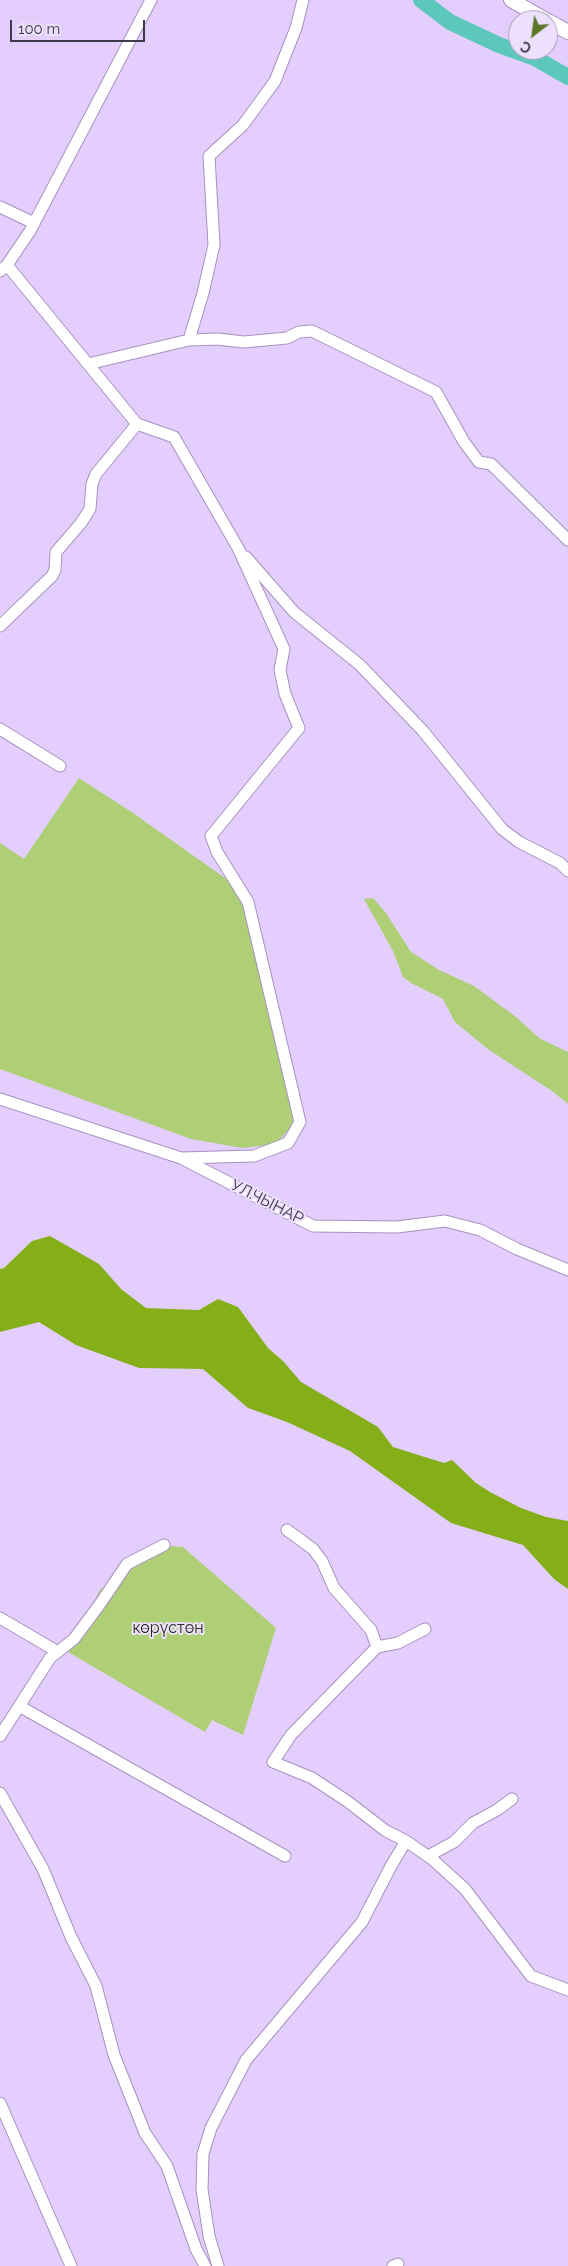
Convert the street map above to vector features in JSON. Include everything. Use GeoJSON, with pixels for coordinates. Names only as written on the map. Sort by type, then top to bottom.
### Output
{"type":"FeatureCollection","features":[{"type":"Feature","properties":{"kind":"main road"},"geometry":{"type":"LineString","coordinates":[[511,0],[529,10]]}},
{"type":"Feature","properties":{"kind":"street"},"geometry":{"type":"LineString","coordinates":[[151,0],[34,223],[4,268],[88,364],[137,424],[174,438],[238,548],[284,649],[280,670],[285,694],[300,728],[211,836],[216,852],[248,902],[300,1122],[288,1144],[254,1156],[181,1158]]}},
{"type":"Feature","properties":{"kind":"street"},"geometry":{"type":"LineString","coordinates":[[189,340],[203,294],[214,245],[209,156],[243,125],[274,81],[296,28],[304,0]]}},
{"type":"Feature","properties":{"kind":"street"},"geometry":{"type":"LineString","coordinates":[[0,207],[34,223]]}},
{"type":"Feature","properties":{"kind":"street"},"geometry":{"type":"LineString","coordinates":[[88,364],[189,340],[217,339],[244,342],[287,338],[299,332],[312,332],[436,392],[464,442],[479,462],[491,464],[568,540]]}},
{"type":"Feature","properties":{"kind":"street"},"geometry":{"type":"LineString","coordinates":[[0,626],[52,576],[56,552],[81,523],[90,509],[92,484],[96,474],[137,424]]}},
{"type":"Feature","properties":{"kind":"street"},"geometry":{"type":"LineString","coordinates":[[238,548],[294,612],[360,665],[423,731],[502,829],[519,842],[560,862],[568,870]]}},
{"type":"Feature","properties":{"kind":"street"},"geometry":{"type":"LineString","coordinates":[[0,729],[60,766]]}},
{"type":"Feature","properties":{"kind":"street","name":"УЛ.ЧЫНАР"},"geometry":{"type":"LineString","coordinates":[[0,1099],[181,1158],[313,1226],[397,1227],[445,1221],[480,1230],[517,1249],[568,1270]]}},
{"type":"Feature","properties":{"kind":"street"},"geometry":{"type":"LineString","coordinates":[[287,1530],[314,1549],[334,1588],[371,1630],[376,1648]]}},
{"type":"Feature","properties":{"kind":"street"},"geometry":{"type":"LineString","coordinates":[[0,1736],[50,1658],[74,1638],[127,1564],[164,1545]]}},
{"type":"Feature","properties":{"kind":"street"},"geometry":{"type":"LineString","coordinates":[[0,1618],[58,1652]]}},
{"type":"Feature","properties":{"kind":"street"},"geometry":{"type":"LineString","coordinates":[[425,1629],[398,1643],[376,1648],[291,1735],[273,1762],[312,1778],[347,1801],[386,1831],[406,1841],[428,1856],[465,1889],[531,1976],[568,1990]]}},
{"type":"Feature","properties":{"kind":"street"},"geometry":{"type":"LineString","coordinates":[[19,1706],[285,1856]]}},
{"type":"Feature","properties":{"kind":"street"},"geometry":{"type":"LineString","coordinates":[[0,1793],[43,1868],[71,1937],[96,1986],[114,2055],[145,2133],[167,2166],[196,2249],[205,2266]]}},
{"type":"Feature","properties":{"kind":"street"},"geometry":{"type":"LineString","coordinates":[[428,1856],[454,1842],[473,1823],[497,1810],[512,1799]]}},
{"type":"Feature","properties":{"kind":"street"},"geometry":{"type":"LineString","coordinates":[[218,2266],[209,2236],[202,2190],[203,2154],[211,2128],[246,2060],[362,1922],[406,1841]]}},
{"type":"Feature","properties":{"kind":"street"},"geometry":{"type":"LineString","coordinates":[[0,2103],[71,2266]]}},
{"type":"Feature","properties":{"kind":"green space"},"geometry":{"type":"Polygon","coordinates":[[[79,778],[133,813],[242,890],[295,1122],[276,1144],[243,1148],[191,1139],[0,1069],[0,843],[24,859],[79,778]]]}},
{"type":"Feature","properties":{"kind":"green space"},"geometry":{"type":"Polygon","coordinates":[[[373,898],[386,913],[411,952],[439,970],[474,986],[516,1017],[539,1038],[568,1052],[568,1104],[552,1091],[489,1050],[455,1022],[443,999],[403,977],[393,951],[364,899],[373,898]]]}},
{"type":"Feature","properties":{"kind":"green space"},"geometry":{"type":"Polygon","coordinates":[[[50,1236],[99,1264],[121,1289],[146,1308],[199,1310],[218,1299],[238,1307],[268,1348],[283,1361],[301,1382],[378,1427],[393,1447],[444,1463],[452,1460],[476,1483],[490,1492],[521,1508],[546,1517],[568,1521],[568,1589],[554,1579],[523,1545],[451,1523],[350,1451],[287,1422],[248,1408],[203,1369],[139,1368],[76,1345],[39,1322],[0,1332],[0,1269],[4,1268],[32,1241],[50,1236]]]}},
{"type":"Feature","properties":{"kind":"green space","name":"көрүстөн"},"geometry":{"type":"Polygon","coordinates":[[[152,1545],[183,1547],[276,1628],[243,1735],[212,1720],[205,1732],[68,1652],[100,1590],[152,1545]]]}},
{"type":"Feature","properties":{"kind":"waterway"},"geometry":{"type":"LineString","coordinates":[[421,0],[450,22],[499,45],[535,58],[568,77]]}}]}
